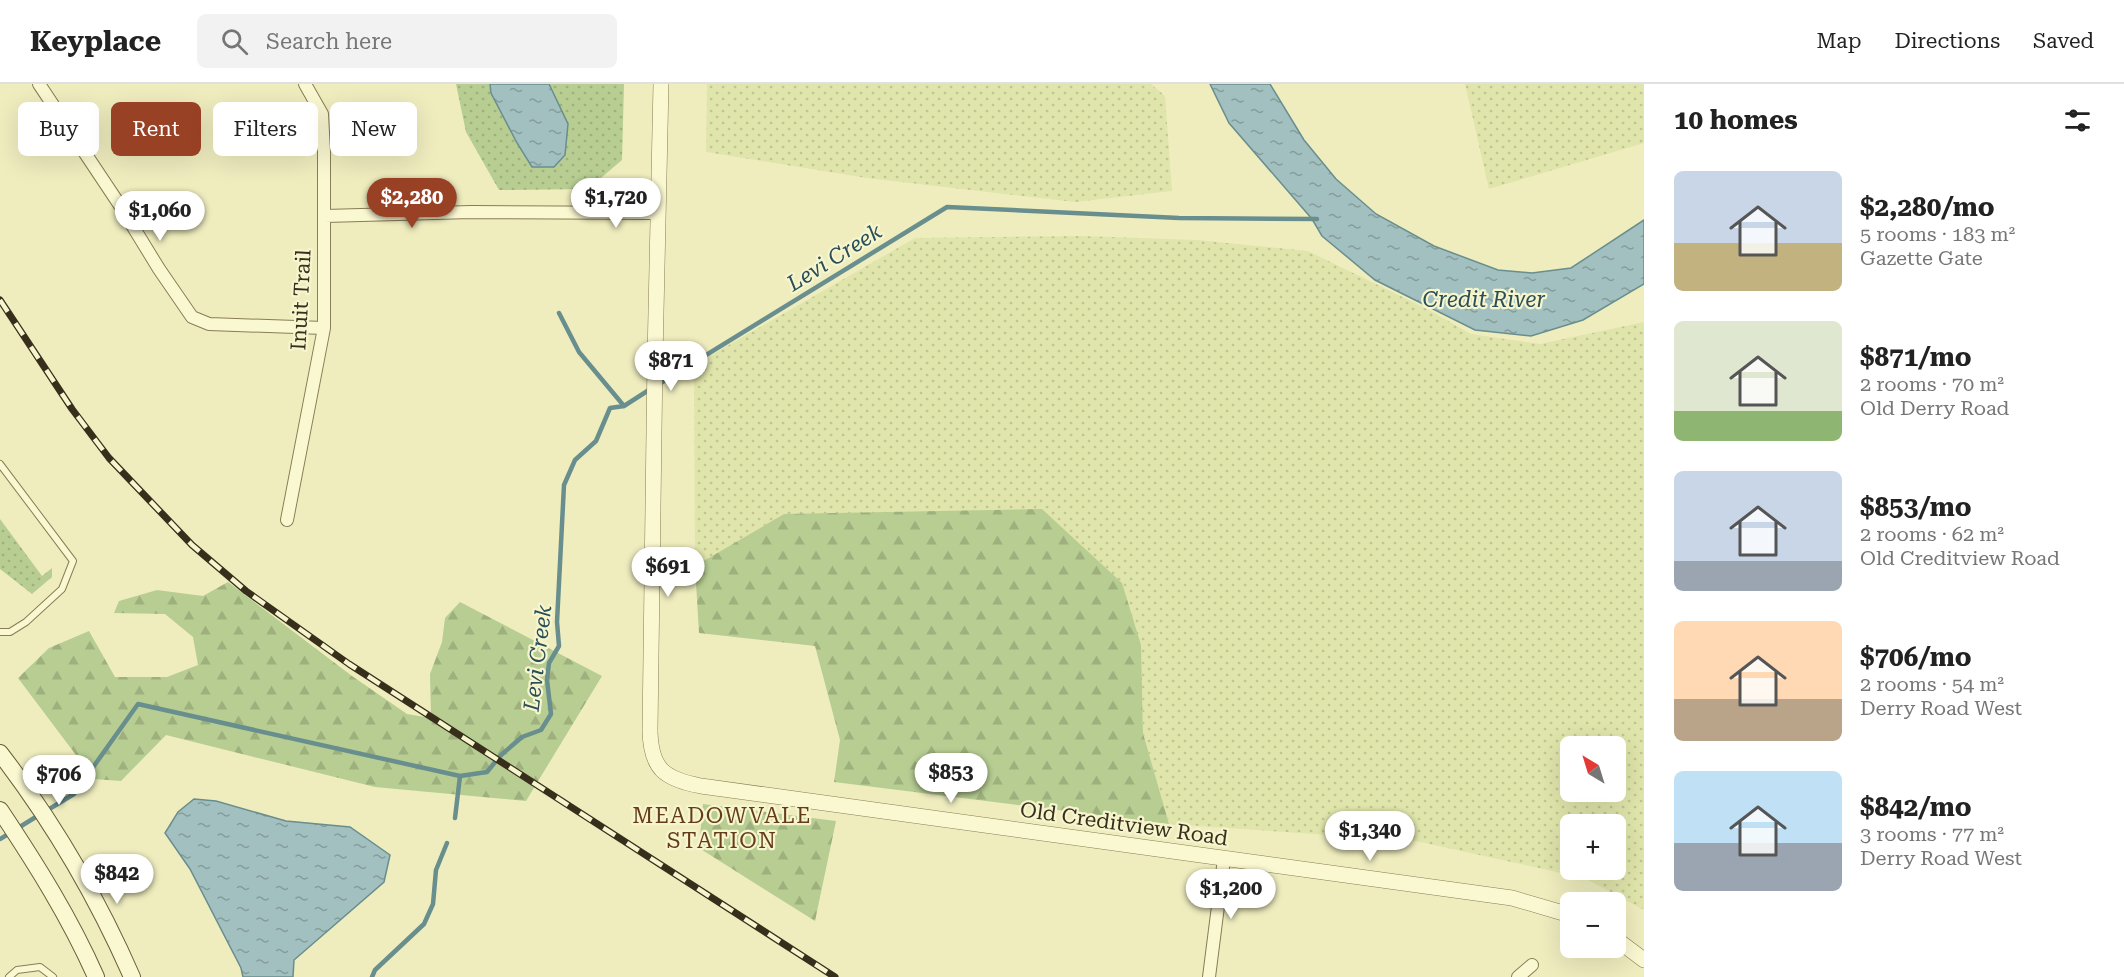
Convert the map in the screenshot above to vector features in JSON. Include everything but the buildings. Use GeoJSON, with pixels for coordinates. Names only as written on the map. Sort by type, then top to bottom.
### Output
{"type":"FeatureCollection","features":[{"type":"Feature","properties":{"kind":"main road"},"geometry":{"type":"LineString","coordinates":[[0,753],[67,850],[115,939],[132,977]]}},
{"type":"Feature","properties":{"kind":"main road"},"geometry":{"type":"LineString","coordinates":[[0,810],[39,868],[96,977]]}},
{"type":"Feature","properties":{"kind":"street"},"geometry":{"type":"LineString","coordinates":[[39,84],[192,317],[209,324],[324,328]]}},
{"type":"Feature","properties":{"kind":"street","name":"Inuit Trail"},"geometry":{"type":"LineString","coordinates":[[287,520],[324,328],[325,216],[322,114],[305,84]]}},
{"type":"Feature","properties":{"kind":"street"},"geometry":{"type":"LineString","coordinates":[[325,216],[471,212],[659,213],[661,84]]}},
{"type":"Feature","properties":{"kind":"street","name":"Old Creditview Road"},"geometry":{"type":"LineString","coordinates":[[659,213],[655,358],[651,748],[655,761],[663,772],[671,778],[701,786],[1512,898],[1560,912]]}},
{"type":"Feature","properties":{"kind":"street"},"geometry":{"type":"LineString","coordinates":[[1209,977],[1224,859]]}},
{"type":"Feature","properties":{"kind":"street"},"geometry":{"type":"LineString","coordinates":[[1626,946],[1644,960]]}},
{"type":"Feature","properties":{"kind":"street"},"geometry":{"type":"LineString","coordinates":[[1518,977],[1532,965]]}},
{"type":"Feature","properties":{"kind":"lane"},"geometry":{"type":"LineString","coordinates":[[0,464],[73,561],[62,589],[26,622],[10,632],[0,632]]}},
{"type":"Feature","properties":{"kind":"lane"},"geometry":{"type":"LineString","coordinates":[[9,977],[17,970],[40,967],[53,977]]}},
{"type":"Feature","properties":{"kind":"green space"},"geometry":{"type":"Polygon","coordinates":[[[456,84],[624,84],[622,160],[588,189],[499,190],[466,132],[456,84]]]}},
{"type":"Feature","properties":{"kind":"green space"},"geometry":{"type":"Polygon","coordinates":[[[707,84],[1151,84],[1165,96],[1172,191],[1075,202],[867,178],[706,152],[707,84]]]}},
{"type":"Feature","properties":{"kind":"green space"},"geometry":{"type":"Polygon","coordinates":[[[1465,84],[1644,84],[1644,143],[1489,189],[1465,84]]]}},
{"type":"Feature","properties":{"kind":"green space"},"geometry":{"type":"Polygon","coordinates":[[[1081,236],[1197,240],[1308,251],[1427,309],[1471,334],[1540,344],[1644,322],[1644,910],[1626,900],[1626,892],[1610,892],[1588,880],[1626,880],[1626,814],[1560,814],[1560,873],[1416,841],[1169,824],[1143,733],[1141,645],[784,514],[695,566],[694,365],[915,238],[1081,236]]]}},
{"type":"Feature","properties":{"kind":"green space"},"geometry":{"type":"Polygon","coordinates":[[[1042,509],[1122,583],[1141,645],[1143,733],[1169,824],[834,782],[840,740],[815,646],[699,633],[695,566],[784,514],[1042,509]]]}},
{"type":"Feature","properties":{"kind":"green space"},"geometry":{"type":"Polygon","coordinates":[[[0,519],[42,576],[52,568],[52,577],[32,594],[0,569],[0,519]]]}},
{"type":"Feature","properties":{"kind":"green space"},"geometry":{"type":"Polygon","coordinates":[[[228,582],[352,676],[407,714],[431,718],[430,674],[442,642],[445,618],[460,602],[602,676],[526,801],[375,787],[166,735],[121,781],[94,779],[18,678],[49,648],[89,631],[115,677],[167,677],[198,665],[193,637],[165,614],[114,613],[119,601],[157,590],[203,596],[228,582]]]}},
{"type":"Feature","properties":{"kind":"green space"},"geometry":{"type":"Polygon","coordinates":[[[703,804],[836,821],[815,921],[699,848],[703,804]]]}},
{"type":"Feature","properties":{"kind":"water"},"geometry":{"type":"Polygon","coordinates":[[[490,84],[549,84],[568,124],[565,155],[554,167],[532,167],[491,93],[490,84]]]}},
{"type":"Feature","properties":{"kind":"water","name":"Credit River"},"geometry":{"type":"Polygon","coordinates":[[[1210,84],[1270,84],[1304,140],[1336,179],[1376,214],[1434,246],[1498,270],[1532,273],[1571,268],[1644,220],[1644,284],[1583,320],[1531,336],[1475,330],[1375,280],[1322,236],[1312,219],[1229,123],[1210,84]]]}},
{"type":"Feature","properties":{"kind":"water"},"geometry":{"type":"Polygon","coordinates":[[[194,799],[216,801],[286,821],[350,827],[390,855],[384,882],[294,960],[293,977],[243,977],[241,968],[190,869],[165,833],[178,812],[194,799]]]}},
{"type":"Feature","properties":{"kind":"waterway"},"geometry":{"type":"LineString","coordinates":[[659,384],[947,207],[1179,218],[1317,219]]}},
{"type":"Feature","properties":{"kind":"waterway"},"geometry":{"type":"LineString","coordinates":[[559,313],[579,352],[624,406]]}},
{"type":"Feature","properties":{"kind":"waterway","name":"Levi Creek"},"geometry":{"type":"LineString","coordinates":[[46,811],[74,794],[138,704],[460,776],[487,772],[500,756],[522,737],[541,730],[551,714],[547,680],[549,663],[559,646],[557,622],[564,485],[575,460],[596,441],[610,408],[624,406],[652,388]]}},
{"type":"Feature","properties":{"kind":"waterway"},"geometry":{"type":"LineString","coordinates":[[455,818],[460,776]]}},
{"type":"Feature","properties":{"kind":"waterway","name":"Levi Creek"},"geometry":{"type":"LineString","coordinates":[[18,828],[39,815]]}},
{"type":"Feature","properties":{"kind":"waterway","name":"Levi Creek"},"geometry":{"type":"LineString","coordinates":[[0,839],[10,833]]}},
{"type":"Feature","properties":{"kind":"waterway"},"geometry":{"type":"LineString","coordinates":[[372,977],[375,970],[424,924],[433,904],[436,870],[447,843]]}},
{"type":"Feature","properties":{"kind":"railway"},"geometry":{"type":"LineString","coordinates":[[0,300],[72,409],[109,458],[192,545],[246,591],[349,664],[835,977]]}},
{"type":"Feature","properties":{"kind":"district","name":"MEADOWVALE STATION"},"geometry":{"type":"Point","coordinates":[722,828]}}]}
